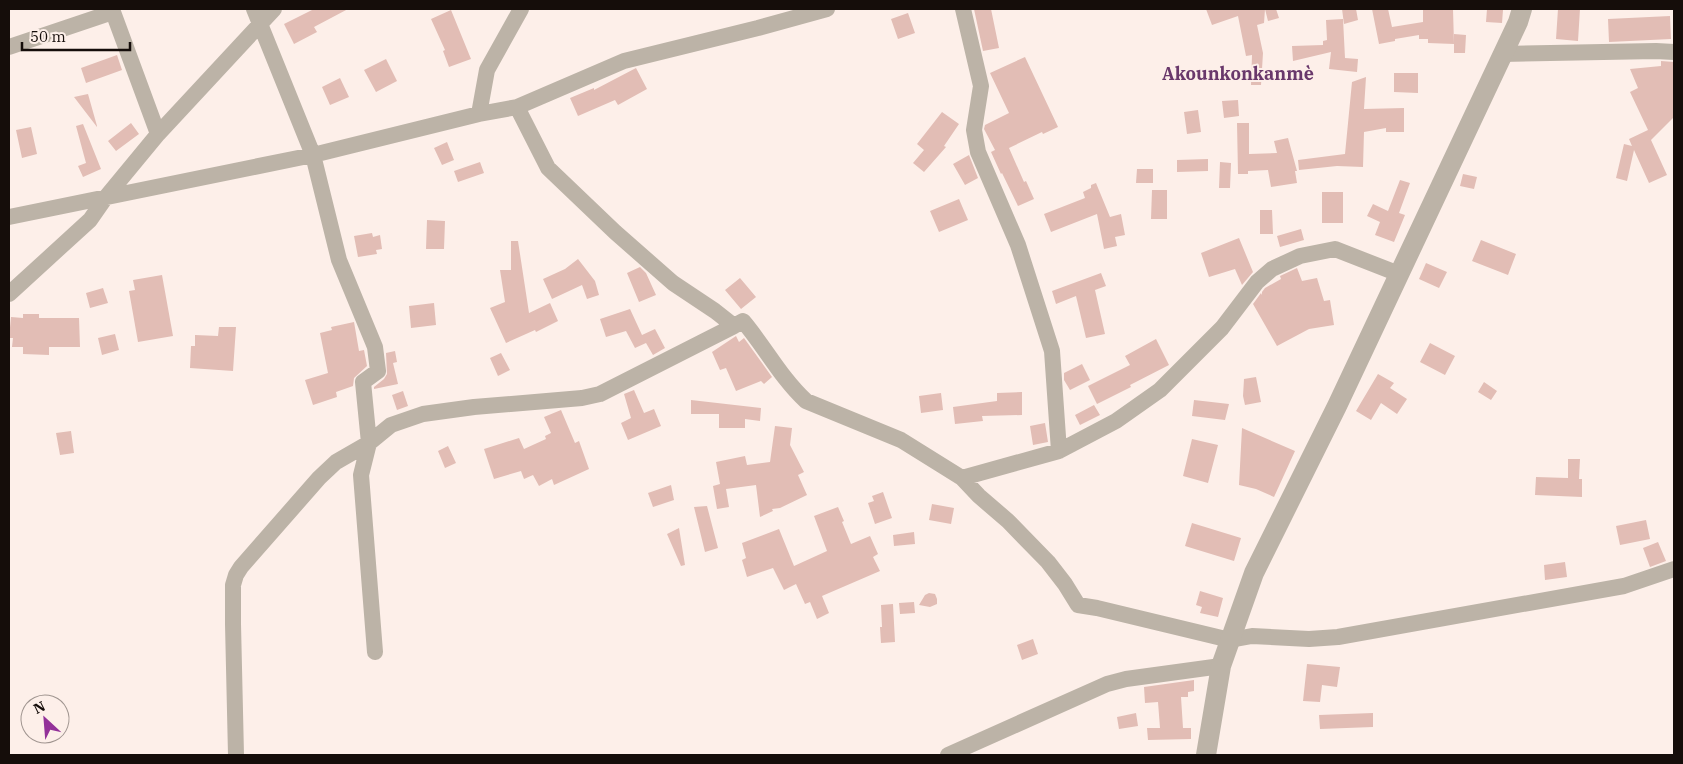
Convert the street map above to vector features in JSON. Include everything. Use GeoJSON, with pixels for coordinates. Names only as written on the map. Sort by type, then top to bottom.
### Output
{"type":"FeatureCollection","features":[{"type":"Feature","properties":{"kind":"street"},"geometry":{"type":"LineString","coordinates":[[254,9],[313,155],[339,260],[375,347],[378,371],[363,382],[369,443],[361,475],[375,652]]}},
{"type":"Feature","properties":{"kind":"street"},"geometry":{"type":"LineString","coordinates":[[9,294],[90,220],[106,197],[158,134],[274,9]]}},
{"type":"Feature","properties":{"kind":"street"},"geometry":{"type":"LineString","coordinates":[[479,114],[488,70],[521,9]]}},
{"type":"Feature","properties":{"kind":"street"},"geometry":{"type":"LineString","coordinates":[[9,218],[313,155],[479,114],[517,107],[624,61],[827,9]]}},
{"type":"Feature","properties":{"kind":"street"},"geometry":{"type":"LineString","coordinates":[[963,9],[981,86],[974,130],[978,152],[1018,245],[1052,352],[1059,451]]}},
{"type":"Feature","properties":{"kind":"street"},"geometry":{"type":"LineString","coordinates":[[1206,755],[1221,666],[1254,573],[1337,406],[1518,22],[1522,9]]}},
{"type":"Feature","properties":{"kind":"street"},"geometry":{"type":"LineString","coordinates":[[9,47],[113,12],[158,134]]}},
{"type":"Feature","properties":{"kind":"street"},"geometry":{"type":"LineString","coordinates":[[1502,54],[1674,52]]}},
{"type":"Feature","properties":{"kind":"street"},"geometry":{"type":"LineString","coordinates":[[517,107],[548,168],[672,283],[734,326]]}},
{"type":"Feature","properties":{"kind":"street"},"geometry":{"type":"LineString","coordinates":[[962,478],[1059,451],[1116,421],[1160,390],[1222,328],[1257,282],[1272,269],[1300,256],[1335,249],[1399,274]]}},
{"type":"Feature","properties":{"kind":"street"},"geometry":{"type":"LineString","coordinates":[[236,755],[232,624],[233,585],[236,575],[241,567],[336,462],[369,443],[391,425],[422,414],[474,407],[582,398],[600,394],[744,321],[795,391],[806,401],[901,440],[962,478],[1048,562],[1078,605],[1230,640],[1252,636],[1309,639],[1338,637],[1624,586],[1674,569]]}},
{"type":"Feature","properties":{"kind":"street"},"geometry":{"type":"LineString","coordinates":[[948,755],[1107,684],[1126,679],[1221,666]]}},
{"type":"Feature","properties":{"kind":"building"},"geometry":{"type":"Polygon","coordinates":[[[314,9],[348,9],[314,27],[317,32],[294,44],[284,24],[314,9]]]}},
{"type":"Feature","properties":{"kind":"building"},"geometry":{"type":"Polygon","coordinates":[[[974,9],[991,9],[999,48],[983,51],[974,9]]]}},
{"type":"Feature","properties":{"kind":"building"},"geometry":{"type":"Polygon","coordinates":[[[1206,9],[1265,9],[1264,23],[1257,25],[1263,53],[1261,85],[1251,85],[1252,55],[1246,56],[1238,16],[1212,25],[1206,9]]]}},
{"type":"Feature","properties":{"kind":"building"},"geometry":{"type":"Polygon","coordinates":[[[1265,9],[1276,9],[1279,18],[1268,21],[1265,9]]]}},
{"type":"Feature","properties":{"kind":"building"},"geometry":{"type":"Polygon","coordinates":[[[1342,9],[1356,9],[1358,20],[1344,24],[1342,9]]]}},
{"type":"Feature","properties":{"kind":"building"},"geometry":{"type":"Polygon","coordinates":[[[1372,9],[1388,9],[1392,27],[1423,22],[1423,9],[1453,9],[1454,44],[1428,43],[1428,39],[1419,39],[1419,35],[1379,44],[1372,9]]]}},
{"type":"Feature","properties":{"kind":"building"},"geometry":{"type":"Polygon","coordinates":[[[1487,9],[1503,10],[1502,23],[1486,22],[1487,9]]]}},
{"type":"Feature","properties":{"kind":"building"},"geometry":{"type":"Polygon","coordinates":[[[1558,9],[1580,9],[1578,41],[1556,39],[1558,9]]]}},
{"type":"Feature","properties":{"kind":"building"},"geometry":{"type":"Polygon","coordinates":[[[451,10],[471,59],[449,67],[443,51],[445,50],[431,19],[451,10]]]}},
{"type":"Feature","properties":{"kind":"building"},"geometry":{"type":"Polygon","coordinates":[[[908,13],[915,33],[898,39],[891,19],[908,13]]]}},
{"type":"Feature","properties":{"kind":"building"},"geometry":{"type":"Polygon","coordinates":[[[1670,16],[1671,39],[1609,42],[1608,19],[1670,16]]]}},
{"type":"Feature","properties":{"kind":"building"},"geometry":{"type":"Polygon","coordinates":[[[1343,19],[1345,58],[1358,59],[1357,72],[1329,69],[1331,52],[1293,61],[1292,46],[1323,45],[1323,41],[1327,40],[1326,20],[1343,19]]]}},
{"type":"Feature","properties":{"kind":"building"},"geometry":{"type":"Polygon","coordinates":[[[1454,34],[1466,35],[1465,53],[1454,53],[1454,34]]]}},
{"type":"Feature","properties":{"kind":"building"},"geometry":{"type":"Polygon","coordinates":[[[117,55],[122,70],[86,83],[81,68],[117,55]]]}},
{"type":"Feature","properties":{"kind":"building"},"geometry":{"type":"Polygon","coordinates":[[[1025,57],[1058,127],[1043,134],[1042,132],[1009,148],[1034,199],[1018,206],[991,152],[995,150],[984,129],[985,125],[1009,113],[990,73],[1025,57]]]}},
{"type":"Feature","properties":{"kind":"building"},"geometry":{"type":"Polygon","coordinates":[[[386,59],[397,81],[376,92],[364,70],[386,59]]]}},
{"type":"Feature","properties":{"kind":"building"},"geometry":{"type":"Polygon","coordinates":[[[1661,61],[1674,62],[1674,117],[1651,140],[1667,175],[1649,183],[1634,150],[1627,181],[1616,178],[1624,144],[1632,146],[1629,139],[1648,130],[1630,92],[1638,88],[1630,69],[1661,66],[1661,61]]]}},
{"type":"Feature","properties":{"kind":"building"},"geometry":{"type":"Polygon","coordinates":[[[636,68],[647,89],[618,105],[615,100],[578,116],[570,98],[594,88],[594,90],[636,68]]]}},
{"type":"Feature","properties":{"kind":"building"},"geometry":{"type":"Polygon","coordinates":[[[1394,73],[1418,73],[1418,93],[1394,92],[1394,73]]]}},
{"type":"Feature","properties":{"kind":"building"},"geometry":{"type":"Polygon","coordinates":[[[1366,77],[1364,109],[1404,108],[1404,132],[1386,132],[1386,128],[1364,132],[1363,167],[1337,166],[1299,170],[1298,160],[1345,154],[1352,82],[1366,77]]]}},
{"type":"Feature","properties":{"kind":"building"},"geometry":{"type":"Polygon","coordinates":[[[340,78],[349,97],[330,105],[322,87],[340,78]]]}},
{"type":"Feature","properties":{"kind":"building"},"geometry":{"type":"Polygon","coordinates":[[[88,94],[97,126],[97,127],[74,97],[88,94]]]}},
{"type":"Feature","properties":{"kind":"building"},"geometry":{"type":"Polygon","coordinates":[[[1238,100],[1239,116],[1224,118],[1222,101],[1238,100]]]}},
{"type":"Feature","properties":{"kind":"building"},"geometry":{"type":"Polygon","coordinates":[[[1198,110],[1201,132],[1187,134],[1184,112],[1198,110]]]}},
{"type":"Feature","properties":{"kind":"building"},"geometry":{"type":"Polygon","coordinates":[[[942,112],[959,124],[944,146],[946,147],[924,172],[913,163],[924,150],[917,144],[942,112]]]}},
{"type":"Feature","properties":{"kind":"building"},"geometry":{"type":"Polygon","coordinates":[[[131,123],[139,134],[116,151],[108,141],[131,123]]]}},
{"type":"Feature","properties":{"kind":"building"},"geometry":{"type":"Polygon","coordinates":[[[1237,123],[1249,123],[1249,154],[1277,153],[1274,141],[1288,138],[1297,171],[1295,171],[1297,183],[1271,187],[1268,170],[1248,171],[1248,174],[1238,174],[1237,123]]]}},
{"type":"Feature","properties":{"kind":"building"},"geometry":{"type":"Polygon","coordinates":[[[83,124],[101,169],[83,177],[78,166],[86,163],[76,126],[83,124]]]}},
{"type":"Feature","properties":{"kind":"building"},"geometry":{"type":"Polygon","coordinates":[[[31,127],[37,154],[22,158],[16,130],[31,127]]]}},
{"type":"Feature","properties":{"kind":"building"},"geometry":{"type":"Polygon","coordinates":[[[447,142],[454,160],[442,165],[434,148],[447,142]]]}},
{"type":"Feature","properties":{"kind":"building"},"geometry":{"type":"Polygon","coordinates":[[[969,155],[978,178],[965,185],[953,164],[969,155]]]}},
{"type":"Feature","properties":{"kind":"building"},"geometry":{"type":"Polygon","coordinates":[[[1208,159],[1208,171],[1177,172],[1177,160],[1208,159]]]}},
{"type":"Feature","properties":{"kind":"building"},"geometry":{"type":"Polygon","coordinates":[[[480,162],[484,173],[458,182],[454,171],[480,162]]]}},
{"type":"Feature","properties":{"kind":"building"},"geometry":{"type":"Polygon","coordinates":[[[1220,162],[1231,163],[1230,188],[1219,188],[1220,162]]]}},
{"type":"Feature","properties":{"kind":"building"},"geometry":{"type":"Polygon","coordinates":[[[1137,169],[1153,169],[1153,183],[1136,183],[1137,169]]]}},
{"type":"Feature","properties":{"kind":"building"},"geometry":{"type":"Polygon","coordinates":[[[1463,174],[1477,177],[1474,189],[1460,186],[1463,174]]]}},
{"type":"Feature","properties":{"kind":"building"},"geometry":{"type":"Polygon","coordinates":[[[1400,180],[1410,183],[1399,213],[1405,215],[1394,242],[1375,235],[1380,222],[1367,216],[1373,204],[1388,211],[1400,180]]]}},
{"type":"Feature","properties":{"kind":"building"},"geometry":{"type":"Polygon","coordinates":[[[1096,183],[1110,217],[1121,214],[1125,235],[1115,237],[1117,246],[1104,249],[1097,214],[1051,232],[1044,214],[1085,198],[1083,192],[1096,183]]]}},
{"type":"Feature","properties":{"kind":"building"},"geometry":{"type":"Polygon","coordinates":[[[1152,190],[1167,190],[1167,219],[1151,219],[1152,190]]]}},
{"type":"Feature","properties":{"kind":"building"},"geometry":{"type":"Polygon","coordinates":[[[1322,192],[1343,192],[1343,223],[1322,223],[1322,192]]]}},
{"type":"Feature","properties":{"kind":"building"},"geometry":{"type":"Polygon","coordinates":[[[959,199],[968,220],[939,232],[930,211],[959,199]]]}},
{"type":"Feature","properties":{"kind":"building"},"geometry":{"type":"Polygon","coordinates":[[[1260,210],[1272,210],[1273,234],[1260,234],[1260,210]]]}},
{"type":"Feature","properties":{"kind":"building"},"geometry":{"type":"Polygon","coordinates":[[[427,220],[445,221],[444,249],[426,249],[427,220]]]}},
{"type":"Feature","properties":{"kind":"building"},"geometry":{"type":"Polygon","coordinates":[[[1301,229],[1304,240],[1280,247],[1277,236],[1301,229]]]}},
{"type":"Feature","properties":{"kind":"building"},"geometry":{"type":"Polygon","coordinates":[[[372,233],[373,237],[380,235],[382,249],[376,250],[377,254],[358,257],[354,236],[372,233]]]}},
{"type":"Feature","properties":{"kind":"building"},"geometry":{"type":"Polygon","coordinates":[[[1239,238],[1253,272],[1242,285],[1235,269],[1209,277],[1201,253],[1239,238]]]}},
{"type":"Feature","properties":{"kind":"building"},"geometry":{"type":"Polygon","coordinates":[[[1481,240],[1516,254],[1508,275],[1472,261],[1481,240]]]}},
{"type":"Feature","properties":{"kind":"building"},"geometry":{"type":"Polygon","coordinates":[[[511,241],[518,241],[529,313],[550,303],[558,321],[536,332],[535,330],[506,343],[490,308],[505,302],[500,270],[511,270],[511,241]]]}},
{"type":"Feature","properties":{"kind":"building"},"geometry":{"type":"Polygon","coordinates":[[[578,259],[595,281],[599,295],[587,299],[582,285],[552,299],[543,279],[565,269],[578,259]]]}},
{"type":"Feature","properties":{"kind":"building"},"geometry":{"type":"Polygon","coordinates":[[[1426,263],[1447,272],[1439,288],[1419,279],[1426,263]]]}},
{"type":"Feature","properties":{"kind":"building"},"geometry":{"type":"Polygon","coordinates":[[[640,267],[646,273],[656,295],[639,302],[627,273],[640,267]]]}},
{"type":"Feature","properties":{"kind":"building"},"geometry":{"type":"Polygon","coordinates":[[[1297,268],[1302,281],[1317,278],[1324,301],[1330,300],[1334,325],[1309,329],[1277,346],[1253,304],[1261,293],[1262,295],[1265,288],[1281,279],[1280,276],[1297,268]]]}},
{"type":"Feature","properties":{"kind":"building"},"geometry":{"type":"Polygon","coordinates":[[[1101,273],[1106,286],[1095,290],[1105,334],[1086,338],[1076,296],[1056,304],[1052,291],[1101,273]]]}},
{"type":"Feature","properties":{"kind":"building"},"geometry":{"type":"Polygon","coordinates":[[[162,275],[173,336],[138,342],[129,291],[135,290],[133,280],[162,275]]]}},
{"type":"Feature","properties":{"kind":"building"},"geometry":{"type":"Polygon","coordinates":[[[740,278],[756,297],[741,309],[725,290],[740,278]]]}},
{"type":"Feature","properties":{"kind":"building"},"geometry":{"type":"Polygon","coordinates":[[[103,288],[108,303],[90,308],[86,293],[103,288]]]}},
{"type":"Feature","properties":{"kind":"building"},"geometry":{"type":"Polygon","coordinates":[[[434,303],[436,325],[411,328],[409,306],[434,303]]]}},
{"type":"Feature","properties":{"kind":"building"},"geometry":{"type":"Polygon","coordinates":[[[630,309],[642,335],[655,329],[665,348],[653,355],[646,343],[635,348],[626,331],[606,337],[600,319],[630,309]]]}},
{"type":"Feature","properties":{"kind":"building"},"geometry":{"type":"Polygon","coordinates":[[[23,314],[39,314],[39,318],[79,318],[80,347],[49,347],[49,355],[23,354],[23,347],[12,347],[13,338],[9,338],[11,317],[23,318],[23,314]]]}},
{"type":"Feature","properties":{"kind":"building"},"geometry":{"type":"Polygon","coordinates":[[[354,322],[359,351],[364,350],[367,366],[354,378],[353,386],[336,392],[337,397],[313,405],[305,380],[328,373],[320,333],[332,330],[331,327],[354,322]]]}},
{"type":"Feature","properties":{"kind":"building"},"geometry":{"type":"Polygon","coordinates":[[[219,327],[236,327],[233,371],[190,368],[191,346],[195,346],[195,335],[218,336],[219,327]]]}},
{"type":"Feature","properties":{"kind":"building"},"geometry":{"type":"Polygon","coordinates":[[[115,334],[119,350],[102,355],[98,338],[115,334]]]}},
{"type":"Feature","properties":{"kind":"building"},"geometry":{"type":"Polygon","coordinates":[[[736,336],[739,342],[744,338],[772,377],[764,384],[761,381],[736,391],[726,368],[720,370],[712,352],[736,336]]]}},
{"type":"Feature","properties":{"kind":"building"},"geometry":{"type":"Polygon","coordinates":[[[1156,339],[1169,365],[1097,404],[1088,386],[1130,365],[1125,356],[1156,339]]]}},
{"type":"Feature","properties":{"kind":"building"},"geometry":{"type":"Polygon","coordinates":[[[1430,343],[1455,356],[1445,375],[1420,362],[1430,343]]]}},
{"type":"Feature","properties":{"kind":"building"},"geometry":{"type":"Polygon","coordinates":[[[395,351],[397,362],[393,363],[398,384],[374,389],[387,374],[386,353],[395,351]]]}},
{"type":"Feature","properties":{"kind":"building"},"geometry":{"type":"Polygon","coordinates":[[[501,353],[510,370],[498,376],[490,358],[501,353]]]}},
{"type":"Feature","properties":{"kind":"building"},"geometry":{"type":"Polygon","coordinates":[[[1082,364],[1090,380],[1070,390],[1064,380],[1064,373],[1082,364]]]}},
{"type":"Feature","properties":{"kind":"building"},"geometry":{"type":"Polygon","coordinates":[[[1378,374],[1394,383],[1390,388],[1407,399],[1397,414],[1381,403],[1371,420],[1356,411],[1378,374]]]}},
{"type":"Feature","properties":{"kind":"building"},"geometry":{"type":"Polygon","coordinates":[[[1256,377],[1261,402],[1245,405],[1243,396],[1244,379],[1256,377]]]}},
{"type":"Feature","properties":{"kind":"building"},"geometry":{"type":"Polygon","coordinates":[[[1484,382],[1497,391],[1491,400],[1478,392],[1484,382]]]}},
{"type":"Feature","properties":{"kind":"building"},"geometry":{"type":"Polygon","coordinates":[[[634,390],[644,413],[654,409],[661,426],[628,440],[621,423],[631,418],[624,394],[634,390]]]}},
{"type":"Feature","properties":{"kind":"building"},"geometry":{"type":"Polygon","coordinates":[[[403,391],[408,406],[397,410],[392,395],[403,391]]]}},
{"type":"Feature","properties":{"kind":"building"},"geometry":{"type":"Polygon","coordinates":[[[1022,392],[1022,415],[982,416],[983,421],[955,424],[953,407],[997,401],[997,393],[1022,392]]]}},
{"type":"Feature","properties":{"kind":"building"},"geometry":{"type":"Polygon","coordinates":[[[941,393],[943,410],[921,413],[919,396],[941,393]]]}},
{"type":"Feature","properties":{"kind":"building"},"geometry":{"type":"Polygon","coordinates":[[[691,400],[761,408],[760,421],[745,419],[745,428],[719,428],[719,414],[691,414],[691,400]]]}},
{"type":"Feature","properties":{"kind":"building"},"geometry":{"type":"Polygon","coordinates":[[[1194,400],[1229,404],[1225,420],[1192,416],[1194,400]]]}},
{"type":"Feature","properties":{"kind":"building"},"geometry":{"type":"Polygon","coordinates":[[[1094,405],[1100,415],[1080,425],[1075,415],[1094,405]]]}},
{"type":"Feature","properties":{"kind":"building"},"geometry":{"type":"Polygon","coordinates":[[[561,410],[575,443],[579,441],[589,469],[554,485],[552,479],[539,486],[533,475],[524,479],[521,471],[494,479],[484,449],[519,438],[524,449],[546,439],[545,436],[551,433],[544,417],[561,410]]]}},
{"type":"Feature","properties":{"kind":"building"},"geometry":{"type":"Polygon","coordinates":[[[1045,423],[1048,442],[1033,445],[1030,426],[1045,423]]]}},
{"type":"Feature","properties":{"kind":"building"},"geometry":{"type":"Polygon","coordinates":[[[775,426],[792,428],[790,445],[804,472],[798,475],[807,495],[780,508],[772,509],[773,511],[760,517],[756,485],[726,489],[729,507],[717,509],[713,486],[720,484],[716,462],[745,456],[747,465],[770,462],[775,426]]]}},
{"type":"Feature","properties":{"kind":"building"},"geometry":{"type":"Polygon","coordinates":[[[1242,428],[1295,451],[1274,497],[1256,489],[1239,485],[1242,428]]]}},
{"type":"Feature","properties":{"kind":"building"},"geometry":{"type":"Polygon","coordinates":[[[71,431],[74,453],[60,455],[56,433],[71,431]]]}},
{"type":"Feature","properties":{"kind":"building"},"geometry":{"type":"Polygon","coordinates":[[[1192,439],[1218,445],[1208,483],[1183,476],[1192,439]]]}},
{"type":"Feature","properties":{"kind":"building"},"geometry":{"type":"Polygon","coordinates":[[[448,446],[456,463],[445,468],[438,451],[448,446]]]}},
{"type":"Feature","properties":{"kind":"building"},"geometry":{"type":"Polygon","coordinates":[[[1568,459],[1580,459],[1579,479],[1582,479],[1582,497],[1535,495],[1536,477],[1568,478],[1568,459]]]}},
{"type":"Feature","properties":{"kind":"building"},"geometry":{"type":"Polygon","coordinates":[[[671,485],[674,500],[653,507],[648,493],[671,485]]]}},
{"type":"Feature","properties":{"kind":"building"},"geometry":{"type":"Polygon","coordinates":[[[883,492],[892,518],[875,524],[868,503],[874,501],[872,496],[883,492]]]}},
{"type":"Feature","properties":{"kind":"building"},"geometry":{"type":"Polygon","coordinates":[[[932,504],[954,508],[951,524],[929,520],[932,504]]]}},
{"type":"Feature","properties":{"kind":"building"},"geometry":{"type":"Polygon","coordinates":[[[707,506],[718,548],[705,552],[694,507],[707,506]]]}},
{"type":"Feature","properties":{"kind":"building"},"geometry":{"type":"Polygon","coordinates":[[[838,507],[851,544],[870,536],[878,554],[873,557],[880,571],[822,596],[829,613],[817,619],[810,602],[805,604],[796,584],[784,590],[773,568],[747,577],[742,560],[746,558],[742,543],[779,529],[794,566],[827,551],[814,516],[838,507]]]}},
{"type":"Feature","properties":{"kind":"building"},"geometry":{"type":"Polygon","coordinates":[[[1646,520],[1650,539],[1620,545],[1616,526],[1646,520]]]}},
{"type":"Feature","properties":{"kind":"building"},"geometry":{"type":"Polygon","coordinates":[[[1192,523],[1241,538],[1234,561],[1185,546],[1192,523]]]}},
{"type":"Feature","properties":{"kind":"building"},"geometry":{"type":"Polygon","coordinates":[[[679,528],[685,565],[681,566],[667,534],[679,528]]]}},
{"type":"Feature","properties":{"kind":"building"},"geometry":{"type":"Polygon","coordinates":[[[914,532],[915,544],[894,546],[893,535],[914,532]]]}},
{"type":"Feature","properties":{"kind":"building"},"geometry":{"type":"Polygon","coordinates":[[[1658,542],[1666,561],[1650,567],[1643,548],[1658,542]]]}},
{"type":"Feature","properties":{"kind":"building"},"geometry":{"type":"Polygon","coordinates":[[[1565,562],[1567,577],[1545,580],[1544,565],[1565,562]]]}},
{"type":"Feature","properties":{"kind":"building"},"geometry":{"type":"Polygon","coordinates":[[[1200,591],[1223,598],[1218,617],[1200,613],[1202,607],[1196,605],[1200,591]]]}},
{"type":"Feature","properties":{"kind":"building"},"geometry":{"type":"Polygon","coordinates":[[[929,593],[935,594],[937,604],[930,607],[919,605],[925,595],[929,593]]]}},
{"type":"Feature","properties":{"kind":"building"},"geometry":{"type":"Polygon","coordinates":[[[914,602],[915,613],[900,614],[899,603],[914,602]]]}},
{"type":"Feature","properties":{"kind":"building"},"geometry":{"type":"Polygon","coordinates":[[[893,604],[895,642],[881,643],[881,605],[893,604]]]}},
{"type":"Feature","properties":{"kind":"building"},"geometry":{"type":"Polygon","coordinates":[[[1033,639],[1038,654],[1022,660],[1017,645],[1033,639]]]}},
{"type":"Feature","properties":{"kind":"building"},"geometry":{"type":"Polygon","coordinates":[[[1307,664],[1340,667],[1337,687],[1322,685],[1320,702],[1303,701],[1307,664]]]}},
{"type":"Feature","properties":{"kind":"building"},"geometry":{"type":"Polygon","coordinates":[[[1194,680],[1194,691],[1188,692],[1188,697],[1181,697],[1183,728],[1191,728],[1191,739],[1148,740],[1147,728],[1160,728],[1158,702],[1145,703],[1144,687],[1194,680]]]}},
{"type":"Feature","properties":{"kind":"building"},"geometry":{"type":"Polygon","coordinates":[[[1136,713],[1138,726],[1119,729],[1117,717],[1136,713]]]}},
{"type":"Feature","properties":{"kind":"building"},"geometry":{"type":"Polygon","coordinates":[[[1373,713],[1373,727],[1320,729],[1319,715],[1373,713]]]}},
{"type":"Feature","properties":{"kind":"district","name":"Akounkonkanmè"},"geometry":{"type":"Point","coordinates":[1238,73]}}]}
